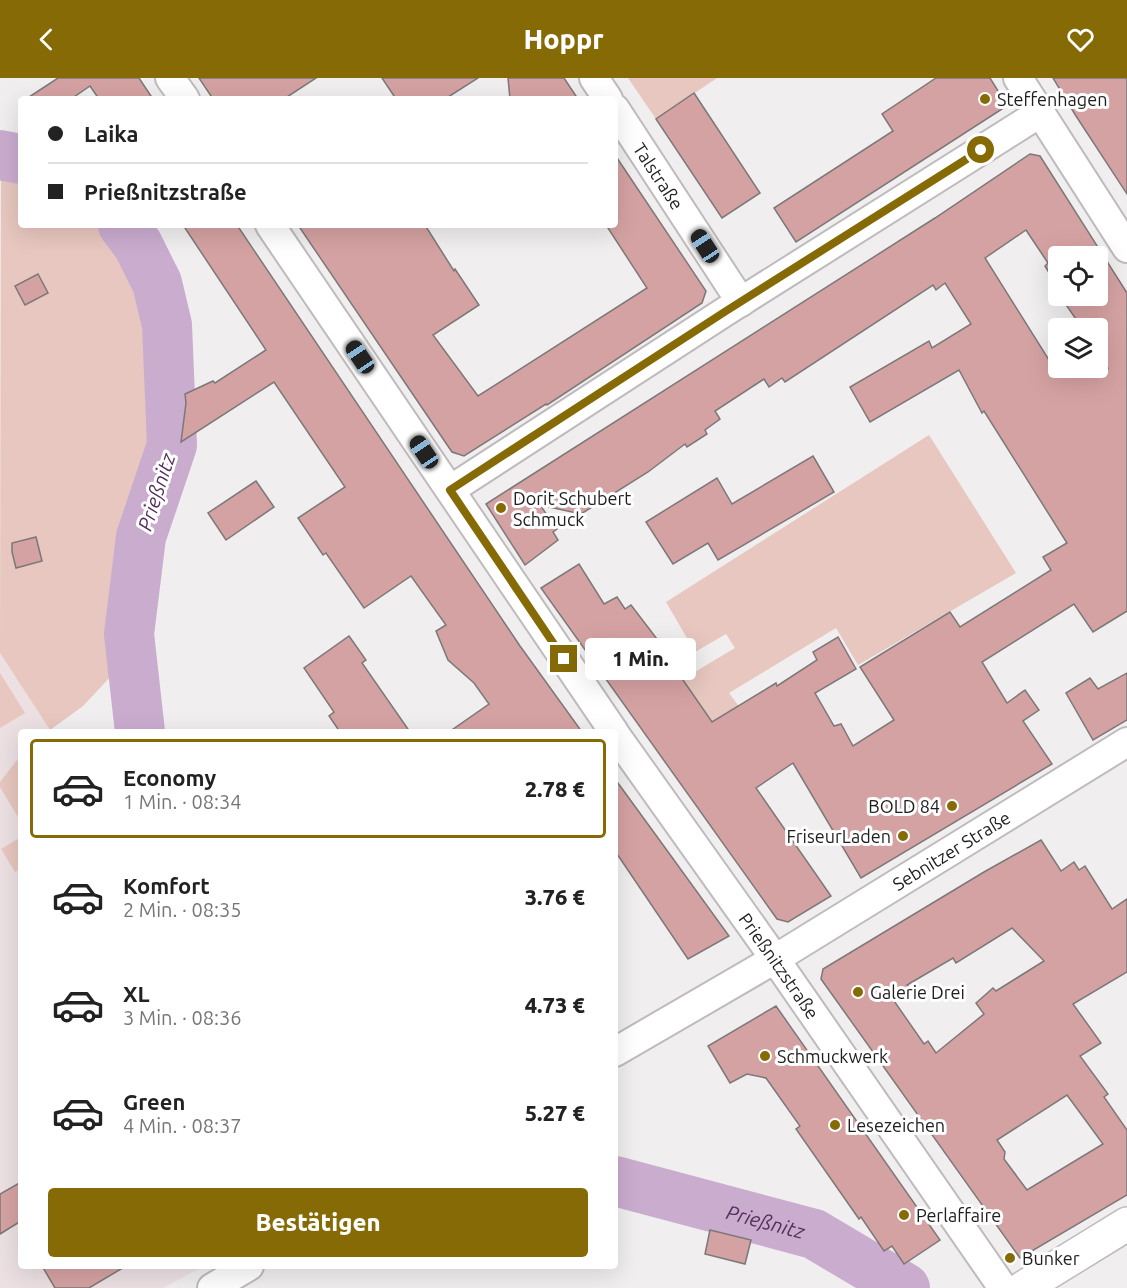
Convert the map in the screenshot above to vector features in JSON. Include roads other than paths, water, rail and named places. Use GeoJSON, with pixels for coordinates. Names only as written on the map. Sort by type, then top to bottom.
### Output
{"type":"FeatureCollection","features":[{"type":"Feature","properties":{"kind":"street"},"geometry":{"type":"LineString","coordinates":[[171,78],[183,96]]}},
{"type":"Feature","properties":{"kind":"street"},"geometry":{"type":"LineString","coordinates":[[594,78],[606,96]]}},
{"type":"Feature","properties":{"kind":"street"},"geometry":{"type":"LineString","coordinates":[[1018,78],[1127,248]]}},
{"type":"Feature","properties":{"kind":"street"},"geometry":{"type":"LineString","coordinates":[[450,490],[1040,113]]}},
{"type":"Feature","properties":{"kind":"street","name":"Talstraße"},"geometry":{"type":"LineString","coordinates":[[618,114],[741,302]]}},
{"type":"Feature","properties":{"kind":"street","name":"Prießnitzstraße"},"geometry":{"type":"LineString","coordinates":[[272,228],[611,729]]}},
{"type":"Feature","properties":{"kind":"street","name":"Prießnitzstraße"},"geometry":{"type":"LineString","coordinates":[[618,739],[775,959],[1003,1288]]}},
{"type":"Feature","properties":{"kind":"street","name":"Sebnitzer Straße"},"geometry":{"type":"LineString","coordinates":[[618,1050],[775,959],[1127,741]]}},
{"type":"Feature","properties":{"kind":"street"},"geometry":{"type":"LineString","coordinates":[[1023,1288],[1127,1224]]}},
{"type":"Feature","properties":{"kind":"street"},"geometry":{"type":"LineString","coordinates":[[212,1288],[244,1269]]}},
{"type":"Feature","properties":{"kind":"waterway","name":"Prießnitz"},"geometry":{"type":"LineString","coordinates":[[0,155],[18,158]]}},
{"type":"Feature","properties":{"kind":"waterway","name":"Prießnitz"},"geometry":{"type":"LineString","coordinates":[[125,228],[138,245],[157,283],[167,325],[172,445],[141,537],[129,634],[140,729]]}},
{"type":"Feature","properties":{"kind":"waterway","name":"Prießnitz"},"geometry":{"type":"LineString","coordinates":[[618,1182],[814,1234],[905,1288]]}},
{"type":"Feature","properties":{"kind":"place","name":"Steffenhagen"},"geometry":{"type":"Point","coordinates":[985,99]}},
{"type":"Feature","properties":{"kind":"place","name":"Dorit Schubert Schmuck"},"geometry":{"type":"Point","coordinates":[501,508]}},
{"type":"Feature","properties":{"kind":"place","name":"BOLD 84"},"geometry":{"type":"Point","coordinates":[952,806]}},
{"type":"Feature","properties":{"kind":"place","name":"FriseurLaden"},"geometry":{"type":"Point","coordinates":[903,836]}},
{"type":"Feature","properties":{"kind":"place","name":"Galerie Drei"},"geometry":{"type":"Point","coordinates":[858,992]}},
{"type":"Feature","properties":{"kind":"place","name":"Schmuckwerk"},"geometry":{"type":"Point","coordinates":[765,1056]}},
{"type":"Feature","properties":{"kind":"place","name":"Lesezeichen"},"geometry":{"type":"Point","coordinates":[835,1125]}},
{"type":"Feature","properties":{"kind":"place","name":"Perlaffaire"},"geometry":{"type":"Point","coordinates":[904,1215]}},
{"type":"Feature","properties":{"kind":"place","name":"Bunker"},"geometry":{"type":"Point","coordinates":[1010,1258]}}]}
